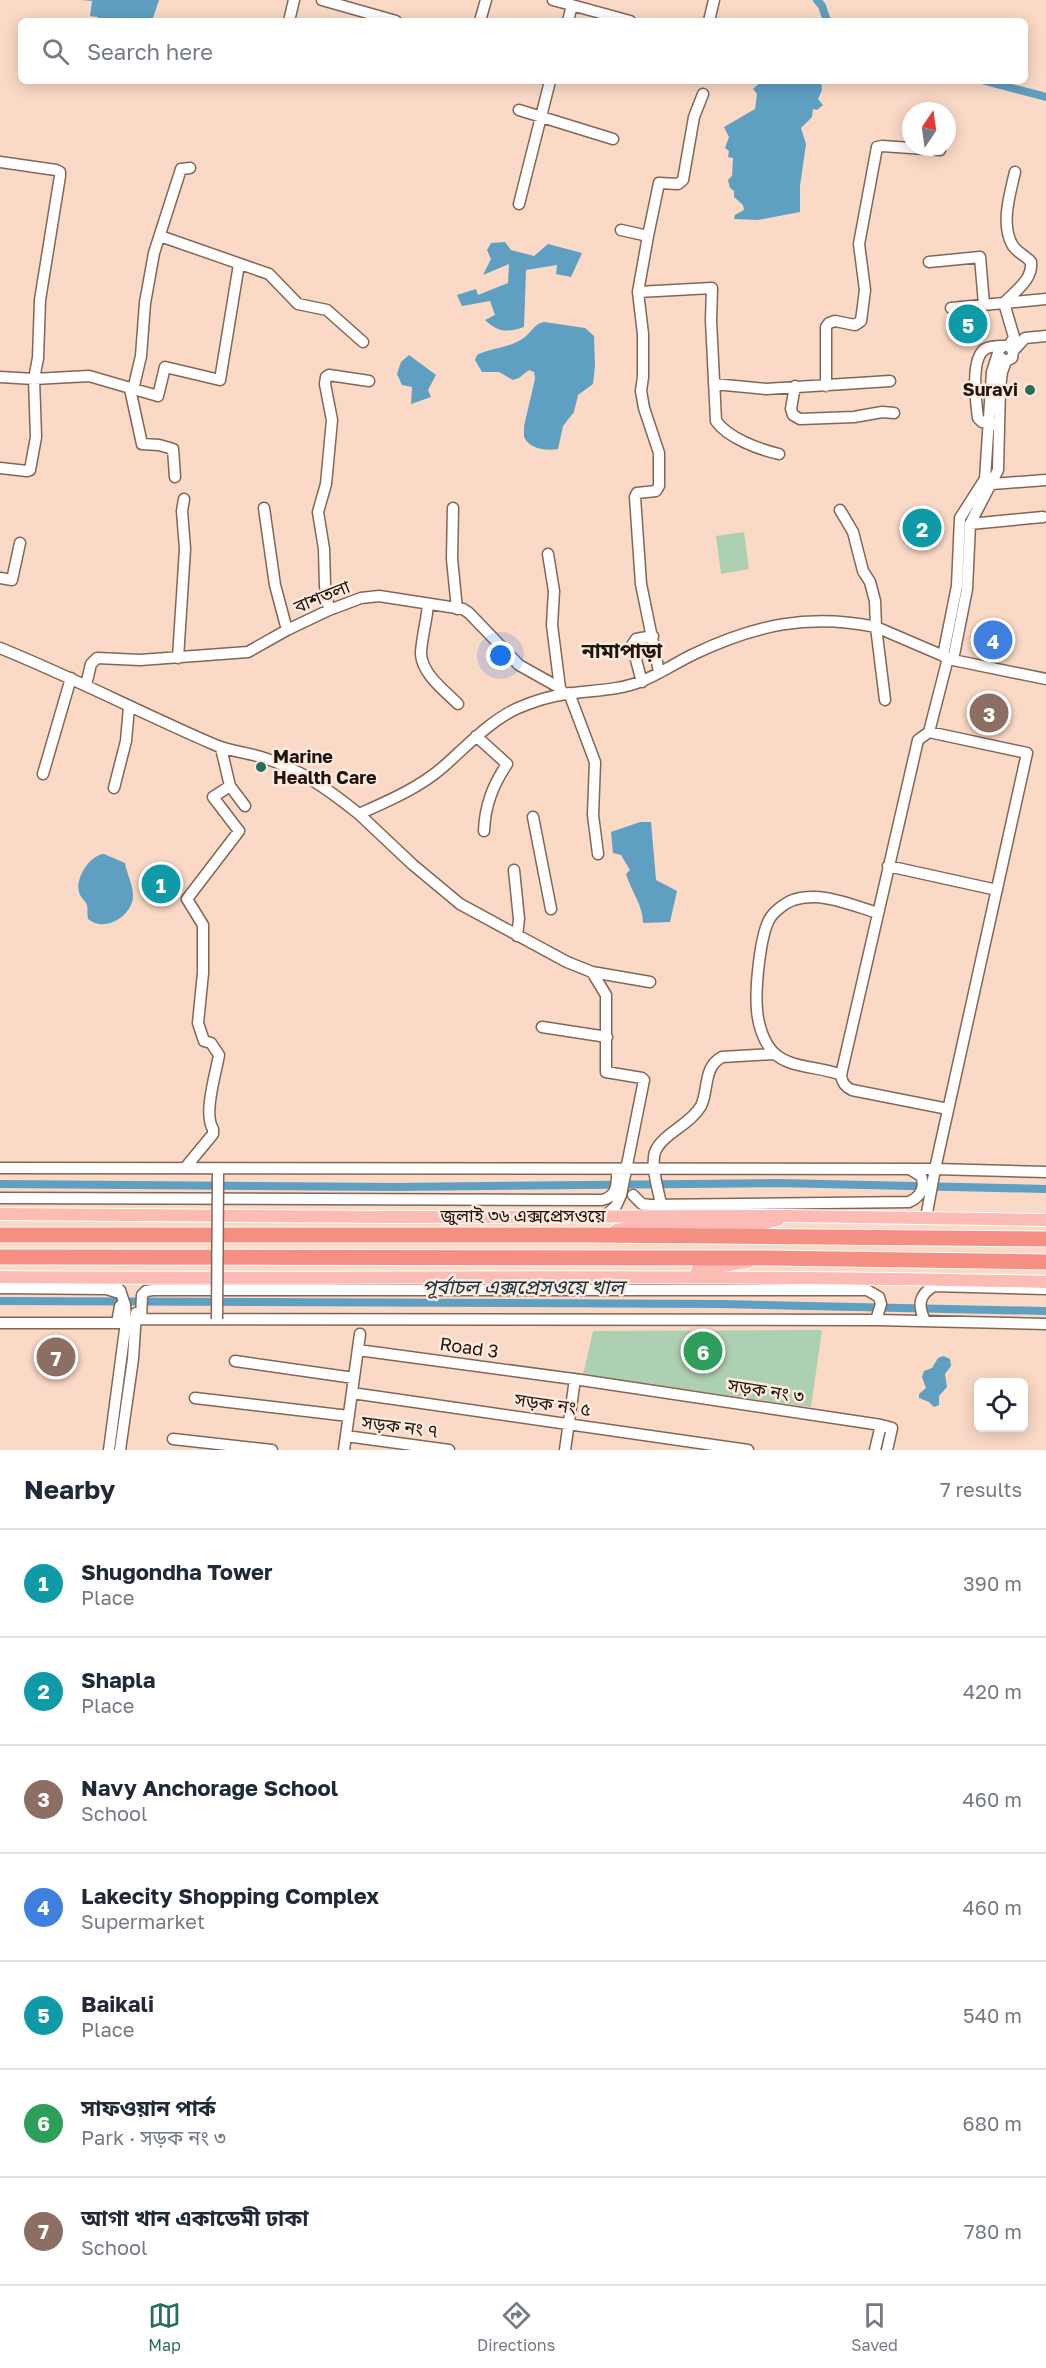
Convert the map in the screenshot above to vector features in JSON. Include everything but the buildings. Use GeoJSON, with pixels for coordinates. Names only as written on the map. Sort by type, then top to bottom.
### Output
{"type":"FeatureCollection","features":[{"type":"Feature","properties":{"kind":"highway","name":"জুলাই ৩৬ এক্সপ্রেসওয়ে"},"geometry":{"type":"LineString","coordinates":[[0,1235],[594,1235],[1046,1239]]}},
{"type":"Feature","properties":{"kind":"highway"},"geometry":{"type":"LineString","coordinates":[[0,1257],[767,1258],[1046,1262]]}},
{"type":"Feature","properties":{"kind":"main road"},"geometry":{"type":"LineString","coordinates":[[0,1214],[391,1217],[664,1215],[1046,1220]]}},
{"type":"Feature","properties":{"kind":"main road"},"geometry":{"type":"LineString","coordinates":[[594,1235],[638,1227],[761,1224],[791,1216]]}},
{"type":"Feature","properties":{"kind":"main road"},"geometry":{"type":"LineString","coordinates":[[609,1277],[627,1272],[709,1269],[767,1258]]}},
{"type":"Feature","properties":{"kind":"main road"},"geometry":{"type":"LineString","coordinates":[[0,1278],[895,1278],[1046,1282]]}},
{"type":"Feature","properties":{"kind":"street"},"geometry":{"type":"LineString","coordinates":[[290,18],[294,0]]}},
{"type":"Feature","properties":{"kind":"street"},"geometry":{"type":"LineString","coordinates":[[322,0],[385,18]]}},
{"type":"Feature","properties":{"kind":"street"},"geometry":{"type":"LineString","coordinates":[[481,18],[486,0]]}},
{"type":"Feature","properties":{"kind":"street"},"geometry":{"type":"LineString","coordinates":[[554,0],[619,18]]}},
{"type":"Feature","properties":{"kind":"street"},"geometry":{"type":"LineString","coordinates":[[710,18],[714,0]]}},
{"type":"Feature","properties":{"kind":"street"},"geometry":{"type":"LineString","coordinates":[[569,18],[572,5]]}},
{"type":"Feature","properties":{"kind":"street"},"geometry":{"type":"LineString","coordinates":[[519,204],[539,116],[549,84]]}},
{"type":"Feature","properties":{"kind":"street"},"geometry":{"type":"LineString","coordinates":[[659,672],[640,584],[635,497],[638,493],[656,491],[659,453],[644,408],[641,391],[643,334],[638,292],[659,183],[678,184],[683,180],[694,117],[703,94]]}},
{"type":"Feature","properties":{"kind":"street"},"geometry":{"type":"LineString","coordinates":[[519,110],[613,139]]}},
{"type":"Feature","properties":{"kind":"street"},"geometry":{"type":"LineString","coordinates":[[826,386],[826,327],[829,322],[855,325],[861,321],[865,290],[859,244],[877,147],[902,147]]}},
{"type":"Feature","properties":{"kind":"street"},"geometry":{"type":"LineString","coordinates":[[0,162],[60,172],[39,300],[38,358],[34,379],[36,437],[30,470],[0,468]]}},
{"type":"Feature","properties":{"kind":"street"},"geometry":{"type":"LineString","coordinates":[[175,477],[172,449],[159,445],[142,444],[131,390],[141,356],[145,303],[154,253],[181,169],[190,168]]}},
{"type":"Feature","properties":{"kind":"street"},"geometry":{"type":"LineString","coordinates":[[1004,303],[1030,276],[1032,269],[1031,262],[1014,248],[1010,238],[1008,213],[1015,172]]}},
{"type":"Feature","properties":{"kind":"street"},"geometry":{"type":"LineString","coordinates":[[621,230],[648,236]]}},
{"type":"Feature","properties":{"kind":"street"},"geometry":{"type":"LineString","coordinates":[[159,236],[269,274],[298,304],[327,310],[363,342]]}},
{"type":"Feature","properties":{"kind":"street"},"geometry":{"type":"LineString","coordinates":[[929,262],[980,257],[984,304]]}},
{"type":"Feature","properties":{"kind":"street"},"geometry":{"type":"LineString","coordinates":[[0,377],[34,379],[89,376],[158,396],[165,367],[220,380],[238,264]]}},
{"type":"Feature","properties":{"kind":"street"},"geometry":{"type":"LineString","coordinates":[[638,292],[712,288],[711,320],[716,421],[721,428],[740,439],[768,452],[779,454]]}},
{"type":"Feature","properties":{"kind":"street"},"geometry":{"type":"LineString","coordinates":[[951,308],[1046,299]]}},
{"type":"Feature","properties":{"kind":"street"},"geometry":{"type":"LineString","coordinates":[[948,1110],[852,1090],[846,1087],[841,1075],[918,740],[929,732],[948,658],[962,587],[970,524],[985,479],[1006,352],[1014,337],[1004,303]]}},
{"type":"Feature","properties":{"kind":"street"},"geometry":{"type":"LineString","coordinates":[[1006,352],[1025,338],[1046,336]]}},
{"type":"Feature","properties":{"kind":"street"},"geometry":{"type":"LineString","coordinates":[[993,425],[978,418],[975,374],[977,362],[982,351],[991,346],[1006,352]]}},
{"type":"Feature","properties":{"kind":"street"},"geometry":{"type":"LineString","coordinates":[[329,610],[325,586],[324,549],[318,512],[326,484],[332,420],[325,384],[326,377],[329,375],[369,381]]}},
{"type":"Feature","properties":{"kind":"street"},"geometry":{"type":"LineString","coordinates":[[714,384],[766,389],[890,381]]}},
{"type":"Feature","properties":{"kind":"street"},"geometry":{"type":"LineString","coordinates":[[795,386],[791,409],[793,415],[800,419],[894,413]]}},
{"type":"Feature","properties":{"kind":"street"},"geometry":{"type":"LineString","coordinates":[[964,557],[960,518],[975,505],[992,484],[998,470],[999,449],[993,425]]}},
{"type":"Feature","properties":{"kind":"street"},"geometry":{"type":"LineString","coordinates":[[992,484],[1046,480]]}},
{"type":"Feature","properties":{"kind":"street"},"geometry":{"type":"LineString","coordinates":[[178,658],[185,549],[182,511],[184,499]]}},
{"type":"Feature","properties":{"kind":"street"},"geometry":{"type":"LineString","coordinates":[[264,508],[274,585],[287,630]]}},
{"type":"Feature","properties":{"kind":"street"},"geometry":{"type":"LineString","coordinates":[[453,508],[452,559],[457,609]]}},
{"type":"Feature","properties":{"kind":"street"},"geometry":{"type":"LineString","coordinates":[[840,510],[853,532],[863,571],[870,582],[876,606],[876,627],[885,700]]}},
{"type":"Feature","properties":{"kind":"street"},"geometry":{"type":"LineString","coordinates":[[970,524],[1043,517]]}},
{"type":"Feature","properties":{"kind":"street"},"geometry":{"type":"LineString","coordinates":[[0,579],[12,580],[20,543]]}},
{"type":"Feature","properties":{"kind":"street"},"geometry":{"type":"LineString","coordinates":[[548,554],[554,591],[552,625],[565,692],[595,762],[593,815],[598,854]]}},
{"type":"Feature","properties":{"kind":"street","name":"বাশতলা"},"geometry":{"type":"LineString","coordinates":[[86,685],[91,664],[97,658],[140,660],[248,652],[329,610],[361,598],[379,596],[469,613],[519,665],[565,692]]}},
{"type":"Feature","properties":{"kind":"street"},"geometry":{"type":"LineString","coordinates":[[428,605],[421,653],[424,665],[431,676],[458,704]]}},
{"type":"Feature","properties":{"kind":"street"},"geometry":{"type":"LineString","coordinates":[[360,814],[404,794],[441,768],[476,736],[517,708],[565,692],[617,688],[642,681],[694,654],[738,635],[774,624],[807,621],[876,627],[948,658],[1046,679]]}},
{"type":"Feature","properties":{"kind":"street"},"geometry":{"type":"LineString","coordinates":[[642,681],[632,645],[636,639],[652,636]]}},
{"type":"Feature","properties":{"kind":"street"},"geometry":{"type":"LineString","coordinates":[[0,648],[71,678],[221,748],[261,757],[311,778],[360,814],[412,864],[460,904],[567,962],[592,972],[650,982]]}},
{"type":"Feature","properties":{"kind":"street"},"geometry":{"type":"LineString","coordinates":[[43,774],[71,678]]}},
{"type":"Feature","properties":{"kind":"street"},"geometry":{"type":"LineString","coordinates":[[114,788],[126,741],[129,707]]}},
{"type":"Feature","properties":{"kind":"street"},"geometry":{"type":"LineString","coordinates":[[926,1218],[930,1176],[948,1110],[1027,753],[929,732]]}},
{"type":"Feature","properties":{"kind":"street"},"geometry":{"type":"LineString","coordinates":[[476,736],[507,764],[497,778],[489,797],[484,831]]}},
{"type":"Feature","properties":{"kind":"street"},"geometry":{"type":"LineString","coordinates":[[221,748],[230,786],[245,806]]}},
{"type":"Feature","properties":{"kind":"street"},"geometry":{"type":"LineString","coordinates":[[190,1168],[213,1134],[209,1122],[219,1055],[211,1043],[204,1041],[198,1023],[203,973],[203,925],[187,899],[239,831],[213,797],[230,786]]}},
{"type":"Feature","properties":{"kind":"street"},"geometry":{"type":"LineString","coordinates":[[533,817],[551,909]]}},
{"type":"Feature","properties":{"kind":"street"},"geometry":{"type":"LineString","coordinates":[[888,866],[997,890]]}},
{"type":"Feature","properties":{"kind":"street"},"geometry":{"type":"LineString","coordinates":[[514,870],[519,919],[517,936]]}},
{"type":"Feature","properties":{"kind":"street"},"geometry":{"type":"LineString","coordinates":[[774,1054],[762,1034],[757,1010],[762,940],[770,917],[792,900],[811,896],[878,913]]}},
{"type":"Feature","properties":{"kind":"street"},"geometry":{"type":"LineString","coordinates":[[0,1198],[609,1199],[617,1187],[644,1080],[606,1072],[606,995],[592,972]]}},
{"type":"Feature","properties":{"kind":"street"},"geometry":{"type":"LineString","coordinates":[[542,1028],[607,1037]]}},
{"type":"Feature","properties":{"kind":"street"},"geometry":{"type":"LineString","coordinates":[[664,1215],[655,1170],[655,1152],[660,1144],[685,1125],[700,1107],[715,1060],[722,1057],[774,1054],[788,1061],[841,1075]]}},
{"type":"Feature","properties":{"kind":"street"},"geometry":{"type":"LineString","coordinates":[[0,1168],[908,1169],[930,1176],[1046,1172]]}},
{"type":"Feature","properties":{"kind":"street"},"geometry":{"type":"LineString","coordinates":[[190,1168],[194,1174],[233,1174],[233,1168]]}},
{"type":"Feature","properties":{"kind":"street"},"geometry":{"type":"LineString","coordinates":[[621,1170],[627,1196],[650,1215]]}},
{"type":"Feature","properties":{"kind":"street"},"geometry":{"type":"LineString","coordinates":[[217,1319],[218,1174]]}},
{"type":"Feature","properties":{"kind":"street"},"geometry":{"type":"LineString","coordinates":[[633,1200],[650,1205],[900,1202],[916,1199],[930,1176]]}},
{"type":"Feature","properties":{"kind":"street"},"geometry":{"type":"LineString","coordinates":[[606,1215],[616,1206],[625,1183]]}},
{"type":"Feature","properties":{"kind":"street"},"geometry":{"type":"LineString","coordinates":[[99,1278],[113,1284],[130,1318],[133,1359],[120,1450]]}},
{"type":"Feature","properties":{"kind":"street"},"geometry":{"type":"LineString","coordinates":[[109,1450],[130,1318],[145,1286],[156,1279]]}},
{"type":"Feature","properties":{"kind":"street"},"geometry":{"type":"LineString","coordinates":[[925,1321],[920,1311],[920,1303],[926,1291],[934,1286],[1046,1289]]}},
{"type":"Feature","properties":{"kind":"street"},"geometry":{"type":"LineString","coordinates":[[0,1288],[107,1288],[120,1294]]}},
{"type":"Feature","properties":{"kind":"street"},"geometry":{"type":"LineString","coordinates":[[140,1295],[153,1290],[867,1290],[879,1297],[881,1304],[876,1320]]}},
{"type":"Feature","properties":{"kind":"street"},"geometry":{"type":"LineString","coordinates":[[0,1323],[130,1318],[201,1320],[876,1320],[1046,1324]]}},
{"type":"Feature","properties":{"kind":"street"},"geometry":{"type":"LineString","coordinates":[[201,1320],[234,1320]]}},
{"type":"Feature","properties":{"kind":"street"},"geometry":{"type":"LineString","coordinates":[[344,1450],[360,1334]]}},
{"type":"Feature","properties":{"kind":"street","name":"Road 3"},"geometry":{"type":"LineString","coordinates":[[358,1350],[578,1379]]}},
{"type":"Feature","properties":{"kind":"street"},"geometry":{"type":"LineString","coordinates":[[235,1361],[354,1378]]}},
{"type":"Feature","properties":{"kind":"street"},"geometry":{"type":"LineString","coordinates":[[565,1450],[572,1424],[578,1379]]}},
{"type":"Feature","properties":{"kind":"street","name":"সড়ক নং ৩"},"geometry":{"type":"LineString","coordinates":[[578,1379],[886,1426]]}},
{"type":"Feature","properties":{"kind":"street","name":"সড়ক নং ৫"},"geometry":{"type":"LineString","coordinates":[[352,1393],[748,1450]]}},
{"type":"Feature","properties":{"kind":"street"},"geometry":{"type":"LineString","coordinates":[[195,1398],[349,1416]]}},
{"type":"Feature","properties":{"kind":"street"},"geometry":{"type":"LineString","coordinates":[[572,1424],[572,1450]]}},
{"type":"Feature","properties":{"kind":"street"},"geometry":{"type":"LineString","coordinates":[[875,1450],[886,1426]]}},
{"type":"Feature","properties":{"kind":"street"},"geometry":{"type":"LineString","coordinates":[[886,1426],[887,1450]]}},
{"type":"Feature","properties":{"kind":"street","name":"সড়ক নং ৭"},"geometry":{"type":"LineString","coordinates":[[346,1437],[449,1450]]}},
{"type":"Feature","properties":{"kind":"street"},"geometry":{"type":"LineString","coordinates":[[173,1439],[272,1450]]}},
{"type":"Feature","properties":{"kind":"green space"},"geometry":{"type":"Polygon","coordinates":[[[744,532],[749,569],[721,574],[716,536],[744,532]]]}},
{"type":"Feature","properties":{"kind":"green space"},"geometry":{"type":"Polygon","coordinates":[[[822,1330],[811,1407],[583,1375],[593,1331],[822,1330]]]}},
{"type":"Feature","properties":{"kind":"water"},"geometry":{"type":"Polygon","coordinates":[[[82,0],[159,0],[153,18],[90,16],[92,1],[82,0]]]}},
{"type":"Feature","properties":{"kind":"water"},"geometry":{"type":"Polygon","coordinates":[[[759,84],[821,84],[822,90],[818,99],[823,105],[817,110],[813,109],[812,117],[801,128],[806,144],[800,186],[800,212],[758,220],[734,219],[735,215],[744,210],[743,205],[734,197],[734,191],[730,188],[728,180],[732,176],[733,158],[728,157],[729,151],[725,148],[729,137],[724,127],[755,109],[757,94],[753,89],[759,84]]]}},
{"type":"Feature","properties":{"kind":"water"},"geometry":{"type":"Polygon","coordinates":[[[505,242],[511,250],[534,256],[548,244],[582,253],[571,277],[556,274],[557,265],[526,270],[524,327],[507,331],[494,327],[485,320],[495,315],[490,301],[462,306],[457,295],[476,289],[478,295],[508,283],[509,264],[483,275],[491,259],[487,250],[491,243],[505,242]]]}},
{"type":"Feature","properties":{"kind":"water"},"geometry":{"type":"Polygon","coordinates":[[[544,322],[585,328],[594,336],[593,384],[578,395],[574,412],[563,426],[558,449],[553,450],[534,447],[524,437],[524,426],[535,379],[534,372],[529,370],[513,380],[499,372],[482,372],[475,360],[477,355],[517,342],[544,322]]]}},
{"type":"Feature","properties":{"kind":"water"},"geometry":{"type":"Polygon","coordinates":[[[409,355],[436,375],[428,390],[431,397],[411,404],[412,387],[402,385],[397,374],[401,362],[409,355]]]}},
{"type":"Feature","properties":{"kind":"water"},"geometry":{"type":"Polygon","coordinates":[[[640,822],[651,822],[656,880],[677,891],[670,922],[643,923],[641,910],[626,874],[630,870],[621,855],[613,853],[611,832],[640,822]]]}},
{"type":"Feature","properties":{"kind":"water"},"geometry":{"type":"Polygon","coordinates":[[[104,854],[125,863],[133,895],[129,909],[124,915],[118,920],[103,924],[88,919],[87,905],[78,886],[81,874],[89,863],[104,854]]]}},
{"type":"Feature","properties":{"kind":"water"},"geometry":{"type":"Polygon","coordinates":[[[943,1356],[950,1359],[951,1366],[945,1374],[947,1387],[939,1396],[939,1405],[934,1407],[919,1398],[919,1394],[926,1388],[922,1377],[924,1371],[932,1368],[938,1358],[943,1356]]]}},
{"type":"Feature","properties":{"kind":"waterway"},"geometry":{"type":"LineString","coordinates":[[817,0],[826,18]]}},
{"type":"Feature","properties":{"kind":"waterway"},"geometry":{"type":"LineString","coordinates":[[996,84],[1046,97]]}},
{"type":"Feature","properties":{"kind":"waterway","name":"পূর্বাচল এক্সপ্রেসওয়ে খাল"},"geometry":{"type":"LineString","coordinates":[[0,1184],[396,1187],[777,1183],[1046,1189]]}},
{"type":"Feature","properties":{"kind":"waterway","name":"পূর্বাচল এক্সপ্রেসওয়ে খাল"},"geometry":{"type":"LineString","coordinates":[[0,1301],[721,1304],[1046,1311]]}},
{"type":"Feature","properties":{"kind":"place","name":"Baikali"},"geometry":{"type":"Point","coordinates":[968,324]}},
{"type":"Feature","properties":{"kind":"place","name":"Suravi"},"geometry":{"type":"Point","coordinates":[1030,390]}},
{"type":"Feature","properties":{"kind":"place","name":"Shapla"},"geometry":{"type":"Point","coordinates":[922,528]}},
{"type":"Feature","properties":{"kind":"place","name":"Lakecity Shopping Complex"},"geometry":{"type":"Point","coordinates":[993,640]}},
{"type":"Feature","properties":{"kind":"place","name":"Navy Anchorage School"},"geometry":{"type":"Point","coordinates":[989,713]}},
{"type":"Feature","properties":{"kind":"place","name":"Marine Health Care"},"geometry":{"type":"Point","coordinates":[261,767]}},
{"type":"Feature","properties":{"kind":"place","name":"Shugondha Tower"},"geometry":{"type":"Point","coordinates":[161,884]}},
{"type":"Feature","properties":{"kind":"place","name":"সাফওয়ান পার্ক"},"geometry":{"type":"Point","coordinates":[703,1351]}},
{"type":"Feature","properties":{"kind":"place","name":"আগা খান একাডেমী ঢাকা"},"geometry":{"type":"Point","coordinates":[56,1357]}},
{"type":"Feature","properties":{"kind":"district","name":"নামাপাড়া"},"geometry":{"type":"Point","coordinates":[622,651]}}]}
